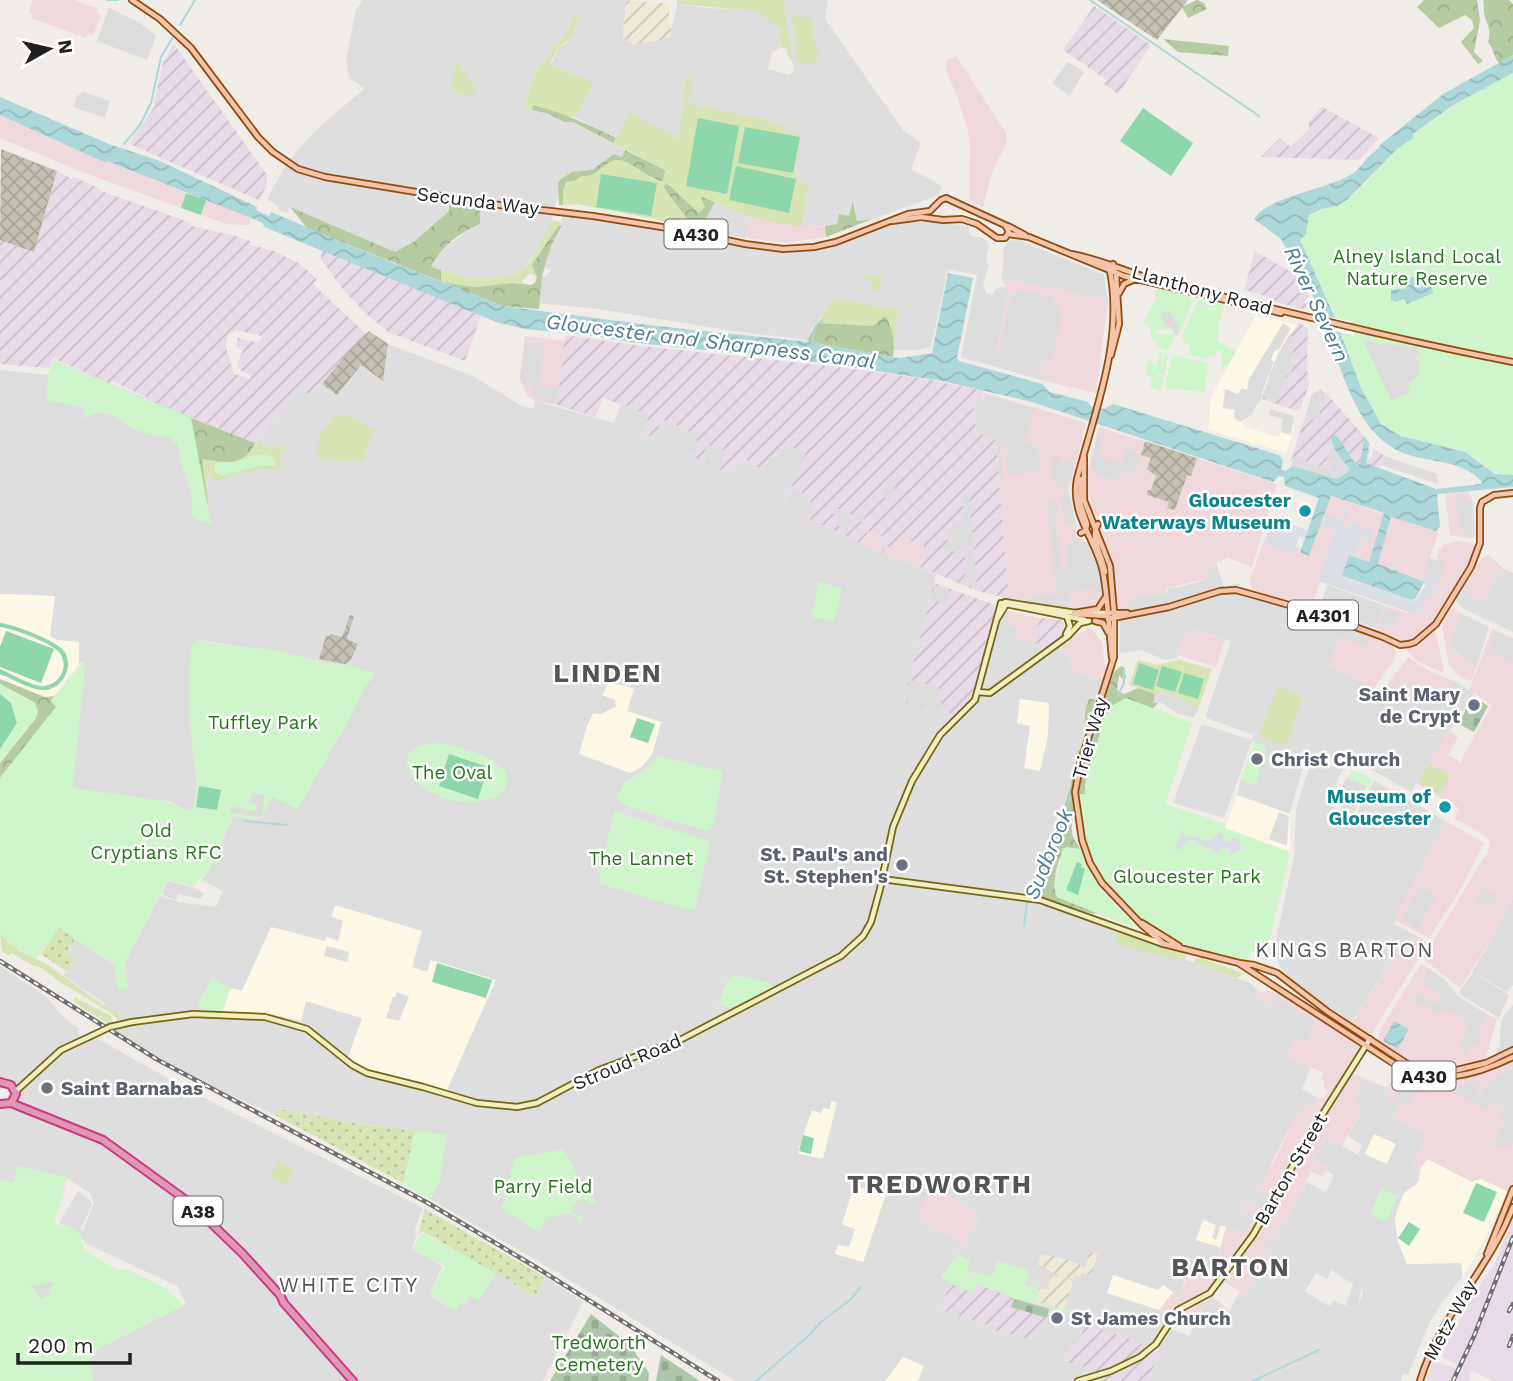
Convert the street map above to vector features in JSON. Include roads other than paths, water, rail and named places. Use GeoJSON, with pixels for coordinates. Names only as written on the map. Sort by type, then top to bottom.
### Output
{"type":"FeatureCollection","features":[{"type":"Feature","properties":{"kind":"highway"},"geometry":{"type":"LineString","coordinates":[[0,1082],[9,1084]]}},
{"type":"Feature","properties":{"kind":"highway","name":"A38"},"geometry":{"type":"LineString","coordinates":[[9,1084],[14,1097],[23,1106],[43,1117],[103,1140],[190,1203],[242,1253],[354,1381]]}},
{"type":"Feature","properties":{"kind":"highway"},"geometry":{"type":"LineString","coordinates":[[0,1104],[14,1097]]}},
{"type":"Feature","properties":{"kind":"highway","name":"A38"},"geometry":{"type":"LineString","coordinates":[[260,1276],[284,1303]]}},
{"type":"Feature","properties":{"kind":"main road","name":"Secunda Way"},"geometry":{"type":"LineString","coordinates":[[132,0],[160,19],[191,48],[258,137],[273,152],[298,169],[325,177],[483,203],[593,216],[768,248],[821,246],[908,214],[928,212],[936,207]]}},
{"type":"Feature","properties":{"kind":"main road","name":"A430"},"geometry":{"type":"LineString","coordinates":[[936,207],[941,200],[949,199],[1029,237],[1136,279]]}},
{"type":"Feature","properties":{"kind":"main road"},"geometry":{"type":"LineString","coordinates":[[936,207],[936,214],[940,219]]}},
{"type":"Feature","properties":{"kind":"main road","name":"Secunda Way"},"geometry":{"type":"LineString","coordinates":[[892,221],[921,217],[940,219]]}},
{"type":"Feature","properties":{"kind":"main road","name":"A430"},"geometry":{"type":"LineString","coordinates":[[940,219],[968,220],[977,223],[997,238],[1029,237]]}},
{"type":"Feature","properties":{"kind":"main road"},"geometry":{"type":"LineString","coordinates":[[1005,225],[1009,230],[1007,236]]}},
{"type":"Feature","properties":{"kind":"main road"},"geometry":{"type":"LineString","coordinates":[[1071,254],[1087,257],[1113,269],[1119,295],[1118,330],[1108,362]]}},
{"type":"Feature","properties":{"kind":"main road","name":"A430"},"geometry":{"type":"LineString","coordinates":[[1108,616],[1100,560],[1084,532],[1075,497],[1108,362],[1113,309],[1113,269]]}},
{"type":"Feature","properties":{"kind":"main road","name":"Llanthony Road"},"geometry":{"type":"LineString","coordinates":[[1113,269],[1292,315],[1513,362]]}},
{"type":"Feature","properties":{"kind":"main road"},"geometry":{"type":"LineString","coordinates":[[1119,295],[1124,284],[1136,279]]}},
{"type":"Feature","properties":{"kind":"main road","name":"Llanthony Road"},"geometry":{"type":"LineString","coordinates":[[1136,279],[1267,312],[1292,315]]}},
{"type":"Feature","properties":{"kind":"main road","name":"A430"},"geometry":{"type":"LineString","coordinates":[[1084,457],[1084,500],[1110,566],[1114,615]]}},
{"type":"Feature","properties":{"kind":"main road"},"geometry":{"type":"LineString","coordinates":[[1083,465],[1079,495],[1087,524],[1084,532]]}},
{"type":"Feature","properties":{"kind":"main road","name":"A4301"},"geometry":{"type":"LineString","coordinates":[[1108,616],[1156,610],[1212,593],[1236,590],[1314,612],[1400,645],[1415,642],[1436,624],[1478,552],[1482,502],[1494,495],[1513,493]]}},
{"type":"Feature","properties":{"kind":"main road"},"geometry":{"type":"LineString","coordinates":[[1071,615],[1098,609],[1104,602],[1105,569],[1094,536],[1096,526]]}},
{"type":"Feature","properties":{"kind":"main road"},"geometry":{"type":"LineString","coordinates":[[978,692],[980,674],[995,623],[1005,603],[1103,624],[1110,636]]}},
{"type":"Feature","properties":{"kind":"main road"},"geometry":{"type":"LineString","coordinates":[[1071,615],[1108,616]]}},
{"type":"Feature","properties":{"kind":"main road"},"geometry":{"type":"LineString","coordinates":[[1064,638],[1070,626],[1071,615]]}},
{"type":"Feature","properties":{"kind":"main road","name":"Trier Way"},"geometry":{"type":"LineString","coordinates":[[1114,615],[1115,645],[1112,662],[1081,761],[1075,792],[1082,840],[1097,875],[1115,899],[1164,944],[1254,965],[1284,978],[1328,1012],[1370,1039]]}},
{"type":"Feature","properties":{"kind":"main road"},"geometry":{"type":"LineString","coordinates":[[1092,621],[1108,616]]}},
{"type":"Feature","properties":{"kind":"main road","name":"Trier Way"},"geometry":{"type":"LineString","coordinates":[[1108,616],[1112,662]]}},
{"type":"Feature","properties":{"kind":"main road","name":"Stroud Road"},"geometry":{"type":"LineString","coordinates":[[14,1097],[28,1079],[63,1049],[110,1027],[193,1014],[265,1017],[293,1024],[307,1030],[352,1065],[373,1075],[487,1105],[509,1107],[527,1106],[599,1070],[680,1040],[851,949],[866,932],[875,911],[893,827],[912,781],[936,739],[971,706],[978,692],[990,693],[1080,623],[1092,621]]}},
{"type":"Feature","properties":{"kind":"main road"},"geometry":{"type":"LineString","coordinates":[[882,879],[1040,900],[1164,944]]}},
{"type":"Feature","properties":{"kind":"main road","name":"Trier Way"},"geometry":{"type":"LineString","coordinates":[[1138,920],[1180,947]]}},
{"type":"Feature","properties":{"kind":"main road"},"geometry":{"type":"LineString","coordinates":[[1133,932],[1151,933]]}},
{"type":"Feature","properties":{"kind":"main road","name":"Trier Way"},"geometry":{"type":"LineString","coordinates":[[1151,933],[1158,934]]}},
{"type":"Feature","properties":{"kind":"main road","name":"Trier Way"},"geometry":{"type":"LineString","coordinates":[[1239,963],[1366,1045]]}},
{"type":"Feature","properties":{"kind":"main road"},"geometry":{"type":"LineString","coordinates":[[1280,990],[1279,983],[1284,978]]}},
{"type":"Feature","properties":{"kind":"main road","name":"A430"},"geometry":{"type":"LineString","coordinates":[[1370,1039],[1409,1065],[1433,1072],[1475,1066],[1513,1050]]}},
{"type":"Feature","properties":{"kind":"main road","name":"Barton Street"},"geometry":{"type":"LineString","coordinates":[[1078,1381],[1111,1371],[1140,1357],[1156,1344],[1178,1310],[1210,1293],[1253,1235],[1370,1039]]}},
{"type":"Feature","properties":{"kind":"main road","name":"A430"},"geometry":{"type":"LineString","coordinates":[[1366,1045],[1401,1068],[1431,1077],[1467,1074],[1513,1057]]}},
{"type":"Feature","properties":{"kind":"main road","name":"Stroud Road"},"geometry":{"type":"LineString","coordinates":[[9,1084],[28,1079]]}},
{"type":"Feature","properties":{"kind":"main road","name":"Metz Way"},"geometry":{"type":"LineString","coordinates":[[1484,1261],[1513,1189]]}},
{"type":"Feature","properties":{"kind":"main road","name":"Metz Way"},"geometry":{"type":"LineString","coordinates":[[1420,1381],[1446,1321],[1502,1234],[1513,1207]]}},
{"type":"Feature","properties":{"kind":"water"},"geometry":{"type":"Polygon","coordinates":[[[1513,55],[1513,73],[1485,88],[1486,90],[1483,89],[1452,106],[1413,134],[1413,138],[1397,149],[1348,199],[1337,206],[1309,215],[1306,234],[1300,240],[1333,313],[1361,388],[1381,424],[1401,436],[1465,452],[1495,474],[1513,475],[1513,487],[1437,494],[1440,527],[1436,531],[1391,517],[1378,564],[1424,582],[1415,599],[1411,600],[1342,576],[1349,555],[1369,562],[1384,513],[1331,496],[1309,556],[1300,552],[1319,498],[1285,486],[1284,477],[1279,476],[1273,482],[1032,402],[942,381],[824,363],[525,329],[496,322],[264,227],[263,223],[251,218],[107,161],[106,163],[0,115],[0,97],[109,144],[160,161],[257,207],[256,210],[269,216],[271,212],[503,306],[809,342],[899,358],[932,353],[948,273],[973,278],[957,358],[959,361],[1042,384],[1050,392],[1088,402],[1090,406],[1104,409],[1113,404],[1279,455],[1283,460],[1281,469],[1286,471],[1292,466],[1337,479],[1350,470],[1336,451],[1331,437],[1338,437],[1357,466],[1366,439],[1369,443],[1366,463],[1436,489],[1482,482],[1455,465],[1403,453],[1385,443],[1371,429],[1350,393],[1317,304],[1281,239],[1254,219],[1261,211],[1285,199],[1352,174],[1381,144],[1443,94],[1513,55]]]}},
{"type":"Feature","properties":{"kind":"water"},"geometry":{"type":"Polygon","coordinates":[[[1427,275],[1433,293],[1407,304],[1404,299],[1396,302],[1391,300],[1391,290],[1405,289],[1406,278],[1427,275]]]}},
{"type":"Feature","properties":{"kind":"water"},"geometry":{"type":"Polygon","coordinates":[[[1394,1021],[1409,1029],[1398,1049],[1383,1041],[1394,1021]]]}},
{"type":"Feature","properties":{"kind":"waterway"},"geometry":{"type":"LineString","coordinates":[[107,0],[118,0]]}},
{"type":"Feature","properties":{"kind":"waterway"},"geometry":{"type":"LineString","coordinates":[[180,25],[195,0]]}},
{"type":"Feature","properties":{"kind":"waterway"},"geometry":{"type":"LineString","coordinates":[[1090,0],[1259,116]]}},
{"type":"Feature","properties":{"kind":"waterway"},"geometry":{"type":"LineString","coordinates":[[124,144],[140,125],[151,103],[161,57],[173,37]]}},
{"type":"Feature","properties":{"kind":"waterway","name":"Gloucester and Sharpness Canal"},"geometry":{"type":"LineString","coordinates":[[812,343],[815,327],[823,320]]}},
{"type":"Feature","properties":{"kind":"waterway","name":"Sudbrook"},"geometry":{"type":"LineString","coordinates":[[1117,697],[1124,683],[1124,670]]}},
{"type":"Feature","properties":{"kind":"waterway","name":"Sudbrook"},"geometry":{"type":"LineString","coordinates":[[1086,762],[1103,708]]}},
{"type":"Feature","properties":{"kind":"waterway","name":"Sudbrook"},"geometry":{"type":"LineString","coordinates":[[1024,926],[1027,903],[1040,878],[1073,790]]}},
{"type":"Feature","properties":{"kind":"waterway"},"geometry":{"type":"LineString","coordinates":[[244,821],[287,825]]}},
{"type":"Feature","properties":{"kind":"waterway","name":"Sudbrook"},"geometry":{"type":"LineString","coordinates":[[756,1381],[821,1322],[850,1300],[861,1287]]}},
{"type":"Feature","properties":{"kind":"waterway"},"geometry":{"type":"LineString","coordinates":[[1253,1381],[1319,1350]]}},
{"type":"Feature","properties":{"kind":"railway"},"geometry":{"type":"LineString","coordinates":[[0,961],[158,1060],[428,1203],[718,1381]]}},
{"type":"Feature","properties":{"kind":"railway"},"geometry":{"type":"LineString","coordinates":[[1453,1381],[1513,1237]]}},
{"type":"Feature","properties":{"kind":"railway"},"geometry":{"type":"LineString","coordinates":[[1509,1311],[1513,1304]]}},
{"type":"Feature","properties":{"kind":"railway"},"geometry":{"type":"LineString","coordinates":[[1509,1346],[1513,1336]]}},
{"type":"Feature","properties":{"kind":"place","name":"Gloucester Waterways Museum"},"geometry":{"type":"Point","coordinates":[1305,511]}},
{"type":"Feature","properties":{"kind":"place","name":"Saint Mary de Crypt"},"geometry":{"type":"Point","coordinates":[1474,705]}},
{"type":"Feature","properties":{"kind":"place","name":"Christ Church"},"geometry":{"type":"Point","coordinates":[1257,759]}},
{"type":"Feature","properties":{"kind":"place","name":"Museum of Gloucester"},"geometry":{"type":"Point","coordinates":[1445,807]}},
{"type":"Feature","properties":{"kind":"place","name":"St. Paul's and St. Stephen's"},"geometry":{"type":"Point","coordinates":[902,865]}},
{"type":"Feature","properties":{"kind":"place","name":"Saint Barnabas"},"geometry":{"type":"Point","coordinates":[47,1088]}},
{"type":"Feature","properties":{"kind":"place","name":"St James Church"},"geometry":{"type":"Point","coordinates":[1057,1318]}},
{"type":"Feature","properties":{"kind":"district","name":"LINDEN"},"geometry":{"type":"Point","coordinates":[608,673]}},
{"type":"Feature","properties":{"kind":"district","name":"KINGS BARTON"},"geometry":{"type":"Point","coordinates":[1345,949]}},
{"type":"Feature","properties":{"kind":"district","name":"TREDWORTH"},"geometry":{"type":"Point","coordinates":[940,1184]}},
{"type":"Feature","properties":{"kind":"district","name":"BARTON"},"geometry":{"type":"Point","coordinates":[1231,1267]}},
{"type":"Feature","properties":{"kind":"district","name":"WHITE CITY"},"geometry":{"type":"Point","coordinates":[349,1284]}},
{"type":"Feature","properties":{"kind":"park label","name":"Alney Island Local Nature Reserve"},"geometry":{"type":"Point","coordinates":[1417,267]}},
{"type":"Feature","properties":{"kind":"park label","name":"Tuffley Park"},"geometry":{"type":"Point","coordinates":[263,722]}},
{"type":"Feature","properties":{"kind":"park label","name":"The Oval"},"geometry":{"type":"Point","coordinates":[452,772]}},
{"type":"Feature","properties":{"kind":"park label","name":"Old Cryptians RFC"},"geometry":{"type":"Point","coordinates":[156,841]}},
{"type":"Feature","properties":{"kind":"park label","name":"The Lannet"},"geometry":{"type":"Point","coordinates":[641,858]}},
{"type":"Feature","properties":{"kind":"park label","name":"Gloucester Park"},"geometry":{"type":"Point","coordinates":[1187,876]}},
{"type":"Feature","properties":{"kind":"park label","name":"Parry Field"},"geometry":{"type":"Point","coordinates":[543,1186]}},
{"type":"Feature","properties":{"kind":"park label","name":"Tredworth Cemetery"},"geometry":{"type":"Point","coordinates":[599,1353]}},
{"type":"Feature","properties":{"kind":"water label","name":"River Severn"},"geometry":{"type":"Point","coordinates":[1317,304]}}]}
